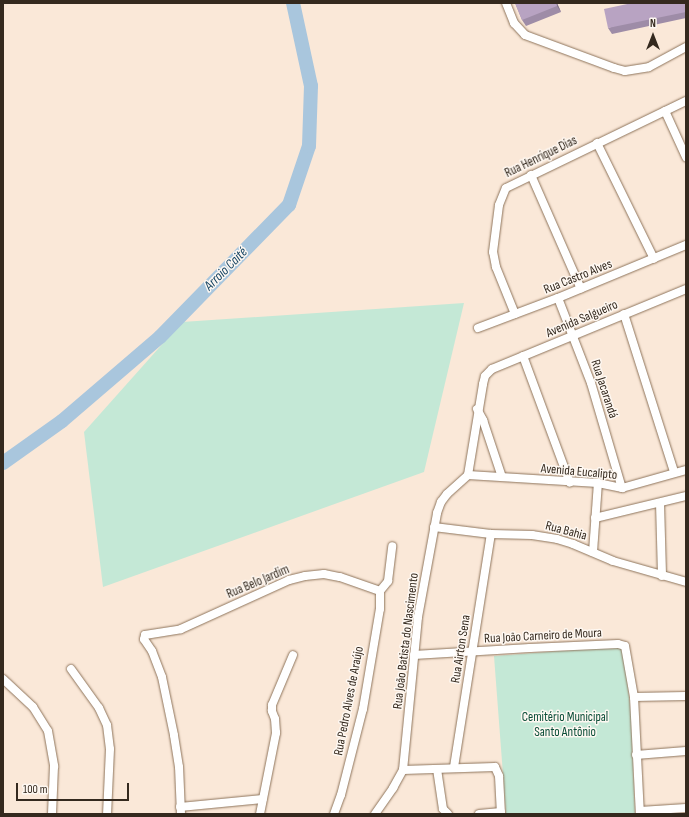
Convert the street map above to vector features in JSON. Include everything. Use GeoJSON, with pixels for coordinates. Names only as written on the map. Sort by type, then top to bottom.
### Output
{"type":"FeatureCollection","features":[{"type":"Feature","properties":{"kind":"street"},"geometry":{"type":"LineString","coordinates":[[506,3],[514,23],[525,35],[625,71],[649,67],[686,47]]}},
{"type":"Feature","properties":{"kind":"street","name":"Rua Henrique Dias"},"geometry":{"type":"LineString","coordinates":[[515,314],[496,267],[493,244],[499,205],[504,190],[513,182],[531,175],[686,101]]}},
{"type":"Feature","properties":{"kind":"street"},"geometry":{"type":"LineString","coordinates":[[665,111],[686,157]]}},
{"type":"Feature","properties":{"kind":"street"},"geometry":{"type":"LineString","coordinates":[[597,143],[654,259]]}},
{"type":"Feature","properties":{"kind":"street"},"geometry":{"type":"LineString","coordinates":[[531,175],[581,289]]}},
{"type":"Feature","properties":{"kind":"street","name":"Rua Castro Alves"},"geometry":{"type":"LineString","coordinates":[[478,328],[581,289],[686,245]]}},
{"type":"Feature","properties":{"kind":"street","name":"Avenida Salgueiro"},"geometry":{"type":"LineString","coordinates":[[477,409],[485,376],[489,371],[686,289]]}},
{"type":"Feature","properties":{"kind":"street","name":"Rua Jacarandá"},"geometry":{"type":"LineString","coordinates":[[558,298],[591,383],[622,488]]}},
{"type":"Feature","properties":{"kind":"street"},"geometry":{"type":"LineString","coordinates":[[624,314],[674,472]]}},
{"type":"Feature","properties":{"kind":"street"},"geometry":{"type":"LineString","coordinates":[[523,356],[570,483]]}},
{"type":"Feature","properties":{"kind":"street"},"geometry":{"type":"LineString","coordinates":[[468,475],[477,409]]}},
{"type":"Feature","properties":{"kind":"street"},"geometry":{"type":"LineString","coordinates":[[477,409],[483,420],[502,477]]}},
{"type":"Feature","properties":{"kind":"street","name":"Avenida Eucalipto"},"geometry":{"type":"LineString","coordinates":[[468,475],[570,483],[598,483],[622,488],[674,472],[686,470]]}},
{"type":"Feature","properties":{"kind":"street","name":"Rua João Batista do Nascimento"},"geometry":{"type":"LineString","coordinates":[[375,814],[393,788],[403,770],[406,753],[418,617],[434,527],[441,502],[468,475]]}},
{"type":"Feature","properties":{"kind":"street"},"geometry":{"type":"LineString","coordinates":[[593,552],[598,483]]}},
{"type":"Feature","properties":{"kind":"street"},"geometry":{"type":"LineString","coordinates":[[595,518],[686,496]]}},
{"type":"Feature","properties":{"kind":"street"},"geometry":{"type":"LineString","coordinates":[[660,503],[662,576]]}},
{"type":"Feature","properties":{"kind":"street","name":"Rua Bahia"},"geometry":{"type":"LineString","coordinates":[[434,527],[491,534],[532,535],[557,539],[613,561],[686,582]]}},
{"type":"Feature","properties":{"kind":"street","name":"Rua Airton Sena"},"geometry":{"type":"LineString","coordinates":[[454,767],[491,534]]}},
{"type":"Feature","properties":{"kind":"street"},"geometry":{"type":"LineString","coordinates":[[380,591],[388,581],[392,546]]}},
{"type":"Feature","properties":{"kind":"street","name":"Rua Belo Jardim"},"geometry":{"type":"LineString","coordinates":[[180,810],[179,767],[174,735],[162,677],[152,652],[144,639],[146,634],[181,629],[289,580],[305,576],[324,574],[340,577],[380,591]]}},
{"type":"Feature","properties":{"kind":"street","name":"Rua Pedro Alves de Araújo"},"geometry":{"type":"LineString","coordinates":[[334,814],[341,795],[363,709],[380,609],[380,591]]}},
{"type":"Feature","properties":{"kind":"street","name":"Rua João Carneiro de Moura"},"geometry":{"type":"LineString","coordinates":[[414,655],[618,644],[625,646],[628,651],[634,696]]}},
{"type":"Feature","properties":{"kind":"street"},"geometry":{"type":"LineString","coordinates":[[260,814],[276,733],[272,705],[294,655]]}},
{"type":"Feature","properties":{"kind":"street"},"geometry":{"type":"LineString","coordinates":[[72,669],[99,708],[106,725],[110,749],[108,814]]}},
{"type":"Feature","properties":{"kind":"street"},"geometry":{"type":"LineString","coordinates":[[3,679],[33,707],[48,731],[54,766],[52,814]]}},
{"type":"Feature","properties":{"kind":"street"},"geometry":{"type":"LineString","coordinates":[[686,696],[634,696],[640,812],[686,808]]}},
{"type":"Feature","properties":{"kind":"street"},"geometry":{"type":"LineString","coordinates":[[636,755],[686,751]]}},
{"type":"Feature","properties":{"kind":"street"},"geometry":{"type":"LineString","coordinates":[[403,770],[454,767],[495,767],[499,776],[501,813],[479,814]]}},
{"type":"Feature","properties":{"kind":"street"},"geometry":{"type":"LineString","coordinates":[[437,769],[443,808],[448,814]]}},
{"type":"Feature","properties":{"kind":"street"},"geometry":{"type":"LineString","coordinates":[[180,810],[262,799]]}},
{"type":"Feature","properties":{"kind":"green space"},"geometry":{"type":"Polygon","coordinates":[[[464,303],[424,472],[103,587],[84,432],[182,322],[464,303]]]}},
{"type":"Feature","properties":{"kind":"green space","name":"Cemitério Municipal Santo Antônio"},"geometry":{"type":"Polygon","coordinates":[[[623,646],[631,713],[635,814],[506,814],[494,656],[623,646]]]}},
{"type":"Feature","properties":{"kind":"building"},"geometry":{"type":"Polygon","coordinates":[[[515,3],[556,3],[557,6],[522,20],[515,3]]]}},
{"type":"Feature","properties":{"kind":"building"},"geometry":{"type":"Polygon","coordinates":[[[632,3],[686,3],[686,12],[608,28],[604,9],[632,3]]]}},
{"type":"Feature","properties":{"kind":"waterway","name":"Arroio Caité"},"geometry":{"type":"LineString","coordinates":[[3,463],[62,421],[160,337],[289,205],[309,146],[311,86],[293,3]]}}]}
